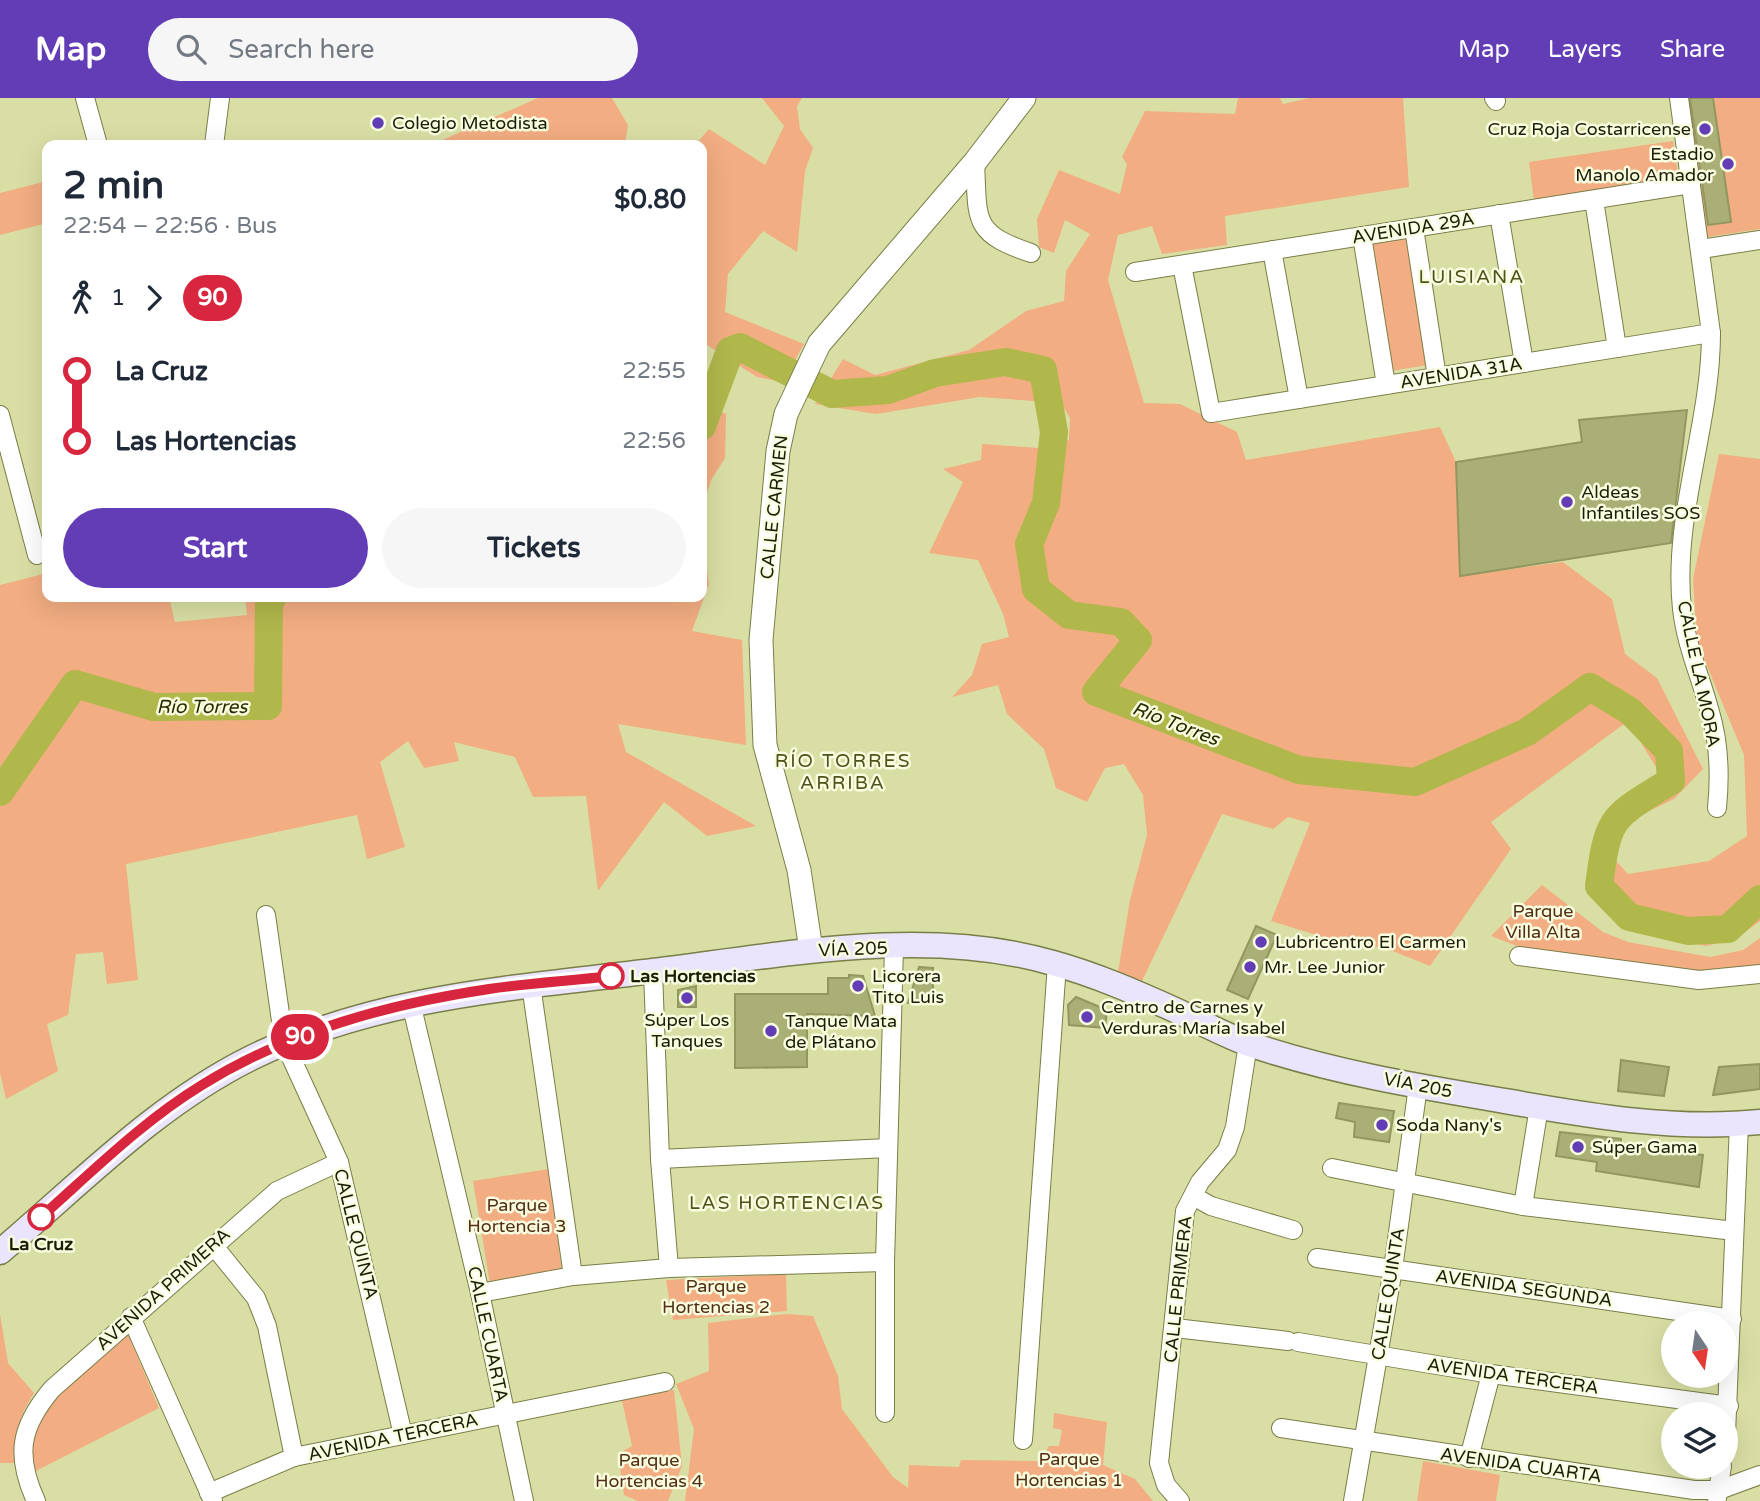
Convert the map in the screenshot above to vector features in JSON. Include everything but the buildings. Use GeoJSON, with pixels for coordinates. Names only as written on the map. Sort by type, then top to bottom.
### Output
{"type":"FeatureCollection","features":[{"type":"Feature","properties":{"kind":"main road","name":"VÍA 205"},"geometry":{"type":"LineString","coordinates":[[1,1250],[153,1120],[201,1086],[284,1042],[411,1003],[811,950],[943,944],[1057,964],[1097,976],[1248,1044],[1323,1066],[1539,1107],[1684,1126],[1750,1123]]}},
{"type":"Feature","properties":{"kind":"street"},"geometry":{"type":"LineString","coordinates":[[215,140],[220,98]]}},
{"type":"Feature","properties":{"kind":"street","name":"CALLE CARMEN"},"geometry":{"type":"LineString","coordinates":[[811,950],[799,870],[765,744],[761,640],[778,451],[786,414],[814,354],[975,162],[1024,98]]}},
{"type":"Feature","properties":{"kind":"street","name":"CALLE LA MORA"},"geometry":{"type":"LineString","coordinates":[[1679,98],[1711,333],[1711,365],[1680,558],[1682,610],[1693,664],[1711,715],[1719,785],[1717,808]]}},
{"type":"Feature","properties":{"kind":"street"},"geometry":{"type":"LineString","coordinates":[[87,99],[97,140]]}},
{"type":"Feature","properties":{"kind":"street"},"geometry":{"type":"LineString","coordinates":[[975,162],[977,204],[983,227],[1000,243],[1031,253]]}},
{"type":"Feature","properties":{"kind":"street","name":"AVENIDA 29A"},"geometry":{"type":"LineString","coordinates":[[1135,272],[1691,184]]}},
{"type":"Feature","properties":{"kind":"street"},"geometry":{"type":"LineString","coordinates":[[1594,200],[1617,348]]}},
{"type":"Feature","properties":{"kind":"street"},"geometry":{"type":"LineString","coordinates":[[1499,215],[1524,363]]}},
{"type":"Feature","properties":{"kind":"street"},"geometry":{"type":"LineString","coordinates":[[1414,228],[1437,377]]}},
{"type":"Feature","properties":{"kind":"street"},"geometry":{"type":"LineString","coordinates":[[1362,236],[1386,385]]}},
{"type":"Feature","properties":{"kind":"street"},"geometry":{"type":"LineString","coordinates":[[1700,249],[1760,240]]}},
{"type":"Feature","properties":{"kind":"street"},"geometry":{"type":"LineString","coordinates":[[1272,250],[1299,399]]}},
{"type":"Feature","properties":{"kind":"street","name":"AVENIDA 31A"},"geometry":{"type":"LineString","coordinates":[[1182,265],[1211,413],[1711,333]]}},
{"type":"Feature","properties":{"kind":"street"},"geometry":{"type":"LineString","coordinates":[[0,415],[37,555]]}},
{"type":"Feature","properties":{"kind":"street","name":"CALLE QUINTA"},"geometry":{"type":"LineString","coordinates":[[266,915],[284,1042],[339,1162],[403,1435]]}},
{"type":"Feature","properties":{"kind":"street"},"geometry":{"type":"LineString","coordinates":[[885,1413],[885,1262],[894,948]]}},
{"type":"Feature","properties":{"kind":"street"},"geometry":{"type":"LineString","coordinates":[[1519,956],[1699,980],[1760,974]]}},
{"type":"Feature","properties":{"kind":"street"},"geometry":{"type":"LineString","coordinates":[[1023,1440],[1057,964]]}},
{"type":"Feature","properties":{"kind":"street"},"geometry":{"type":"LineString","coordinates":[[653,971],[660,1159],[669,1268]]}},
{"type":"Feature","properties":{"kind":"street"},"geometry":{"type":"LineString","coordinates":[[531,985],[573,1276]]}},
{"type":"Feature","properties":{"kind":"street","name":"CALLE CUARTA"},"geometry":{"type":"LineString","coordinates":[[411,1003],[480,1293],[524,1501]]}},
{"type":"Feature","properties":{"kind":"street","name":"CALLE PRIMERA"},"geometry":{"type":"LineString","coordinates":[[1180,1501],[1166,1485],[1159,1462],[1175,1328],[1185,1211],[1192,1196],[1227,1150],[1235,1127],[1248,1044]]}},
{"type":"Feature","properties":{"kind":"street","name":"CALLE QUINTA"},"geometry":{"type":"LineString","coordinates":[[1353,1501],[1393,1269],[1418,1086]]}},
{"type":"Feature","properties":{"kind":"street"},"geometry":{"type":"LineString","coordinates":[[1523,1206],[1539,1107]]}},
{"type":"Feature","properties":{"kind":"street"},"geometry":{"type":"LineString","coordinates":[[1732,1311],[1734,1231],[1750,1123]]}},
{"type":"Feature","properties":{"kind":"street"},"geometry":{"type":"LineString","coordinates":[[660,1159],[888,1148]]}},
{"type":"Feature","properties":{"kind":"street","name":"AVENIDA PRIMERA"},"geometry":{"type":"LineString","coordinates":[[36,1501],[25,1472],[22,1450],[26,1427],[36,1408],[52,1389],[277,1191],[339,1162]]}},
{"type":"Feature","properties":{"kind":"street"},"geometry":{"type":"LineString","coordinates":[[1332,1167],[1523,1206],[1734,1231]]}},
{"type":"Feature","properties":{"kind":"street"},"geometry":{"type":"LineString","coordinates":[[1192,1196],[1211,1206],[1293,1230]]}},
{"type":"Feature","properties":{"kind":"street"},"geometry":{"type":"LineString","coordinates":[[213,1245],[256,1298],[267,1326],[294,1457]]}},
{"type":"Feature","properties":{"kind":"street","name":"AVENIDA SEGUNDA"},"geometry":{"type":"LineString","coordinates":[[1317,1258],[1678,1311]]}},
{"type":"Feature","properties":{"kind":"street"},"geometry":{"type":"LineString","coordinates":[[480,1293],[573,1276],[669,1268],[885,1262]]}},
{"type":"Feature","properties":{"kind":"street"},"geometry":{"type":"LineString","coordinates":[[131,1317],[211,1497]]}},
{"type":"Feature","properties":{"kind":"street","name":"AVENIDA TERCERA"},"geometry":{"type":"LineString","coordinates":[[1175,1328],[1293,1342],[1492,1374],[1699,1402]]}},
{"type":"Feature","properties":{"kind":"street"},"geometry":{"type":"LineString","coordinates":[[1469,1458],[1492,1374]]}},
{"type":"Feature","properties":{"kind":"street","name":"AVENIDA TERCERA"},"geometry":{"type":"LineString","coordinates":[[211,1497],[294,1457],[665,1382]]}},
{"type":"Feature","properties":{"kind":"street","name":"AVENIDA CUARTA"},"geometry":{"type":"LineString","coordinates":[[1281,1428],[1718,1495],[1760,1475]]}},
{"type":"Feature","properties":{"kind":"green space"},"geometry":{"type":"Polygon","coordinates":[[[538,98],[612,98],[628,125],[626,140],[442,140],[538,98]]]}},
{"type":"Feature","properties":{"kind":"green space"},"geometry":{"type":"Polygon","coordinates":[[[762,98],[802,98],[797,106],[800,129],[813,148],[805,171],[797,252],[763,231],[728,274],[725,312],[804,344],[783,382],[757,377],[707,345],[707,140],[699,140],[709,129],[765,165],[784,126],[762,98]]]}},
{"type":"Feature","properties":{"kind":"green space"},"geometry":{"type":"Polygon","coordinates":[[[1238,98],[1280,98],[1283,104],[1309,98],[1403,98],[1409,187],[1225,216],[1227,245],[1162,254],[1152,226],[1118,235],[1108,280],[1144,403],[1180,404],[1237,432],[1246,460],[1440,427],[1456,462],[1460,576],[1563,562],[1612,599],[1625,654],[1657,678],[1703,769],[1674,799],[1622,824],[1616,861],[1628,874],[1709,861],[1747,836],[1744,755],[1697,642],[1693,579],[1719,454],[1760,459],[1760,921],[1737,938],[1706,946],[1628,930],[1595,890],[1597,849],[1604,824],[1622,804],[1657,783],[1659,772],[1628,721],[1491,822],[1511,849],[1430,966],[1385,948],[1336,941],[1271,921],[1310,823],[1288,817],[1273,829],[1222,814],[1142,981],[1118,972],[1130,900],[1147,835],[1143,795],[1124,764],[1105,768],[1087,802],[1056,788],[1044,749],[1007,714],[998,685],[952,697],[972,675],[982,644],[1009,637],[1003,614],[978,560],[929,553],[963,482],[943,469],[981,460],[982,444],[1039,448],[1069,440],[1070,418],[1061,403],[980,397],[876,414],[815,404],[843,359],[875,375],[969,350],[1026,311],[1064,301],[1066,271],[1090,234],[1065,220],[1054,253],[1039,247],[1037,219],[1059,170],[1120,194],[1127,164],[1122,157],[1145,111],[1235,114],[1238,98]]]}},
{"type":"Feature","properties":{"kind":"green space","name":"Estadio Manolo Amador"},"geometry":{"type":"Polygon","coordinates":[[[1687,98],[1760,98],[1760,229],[1707,237],[1687,98]]]}},
{"type":"Feature","properties":{"kind":"green space"},"geometry":{"type":"Polygon","coordinates":[[[1673,141],[1679,181],[1534,201],[1529,162],[1673,141]]]}},
{"type":"Feature","properties":{"kind":"green space"},"geometry":{"type":"Polygon","coordinates":[[[42,182],[42,224],[0,235],[0,193],[42,182]]]}},
{"type":"Feature","properties":{"kind":"green space"},"geometry":{"type":"Polygon","coordinates":[[[1410,238],[1428,365],[1391,371],[1372,243],[1410,238]]]}},
{"type":"Feature","properties":{"kind":"green space"},"geometry":{"type":"Polygon","coordinates":[[[707,407],[726,414],[725,458],[711,480],[707,494],[707,407]]]}},
{"type":"Feature","properties":{"kind":"green space"},"geometry":{"type":"Polygon","coordinates":[[[42,574],[42,602],[170,602],[175,622],[247,615],[246,602],[702,602],[692,631],[742,640],[746,745],[618,724],[626,752],[756,826],[707,836],[664,802],[598,891],[586,796],[533,797],[515,757],[454,742],[459,761],[424,768],[408,741],[380,762],[405,847],[367,859],[357,815],[126,864],[138,980],[107,984],[103,952],[76,954],[68,1015],[47,1024],[58,1071],[6,1099],[0,1073],[0,585],[42,574]]]}},
{"type":"Feature","properties":{"kind":"green space","name":"Parque Villa Alta"},"geometry":{"type":"Polygon","coordinates":[[[1542,885],[1603,932],[1628,942],[1710,957],[1743,950],[1760,938],[1760,967],[1705,972],[1517,946],[1491,936],[1542,885]]]}},
{"type":"Feature","properties":{"kind":"green space","name":"Parque Hortencia 3"},"geometry":{"type":"Polygon","coordinates":[[[548,1169],[562,1272],[490,1284],[473,1181],[548,1169]]]}},
{"type":"Feature","properties":{"kind":"green space","name":"Parque Hortencias 2"},"geometry":{"type":"Polygon","coordinates":[[[786,1274],[787,1311],[673,1320],[666,1280],[786,1274]]]}},
{"type":"Feature","properties":{"kind":"green space"},"geometry":{"type":"Polygon","coordinates":[[[0,1314],[8,1363],[34,1393],[18,1426],[14,1463],[0,1463],[0,1314]]]}},
{"type":"Feature","properties":{"kind":"green space","name":"Parque Hortencias 1"},"geometry":{"type":"Polygon","coordinates":[[[786,1314],[813,1316],[838,1376],[842,1409],[893,1477],[908,1488],[909,1465],[959,1467],[961,1460],[1040,1461],[1049,1446],[1059,1446],[1062,1430],[1053,1428],[1054,1413],[1107,1422],[1103,1465],[1135,1479],[1153,1501],[685,1501],[694,1429],[676,1384],[709,1371],[708,1323],[786,1314]]]}},
{"type":"Feature","properties":{"kind":"green space"},"geometry":{"type":"Polygon","coordinates":[[[127,1332],[159,1408],[32,1473],[32,1437],[43,1410],[127,1332]]]}},
{"type":"Feature","properties":{"kind":"green space","name":"Parque Hortencias 4"},"geometry":{"type":"Polygon","coordinates":[[[674,1390],[682,1466],[668,1501],[638,1501],[624,1495],[618,1454],[632,1446],[622,1401],[633,1395],[674,1390]]]}},
{"type":"Feature","properties":{"kind":"green space"},"geometry":{"type":"Polygon","coordinates":[[[1423,1461],[1500,1475],[1496,1501],[1417,1501],[1423,1461]]]}},
{"type":"Feature","properties":{"kind":"waterway","name":"Río Torres"},"geometry":{"type":"LineString","coordinates":[[707,413],[730,351],[740,347],[832,394],[888,390],[935,373],[1006,362],[1043,370],[1054,432],[1046,503],[1029,544],[1036,589],[1069,615],[1121,622],[1138,640],[1096,692],[1299,770],[1415,782],[1527,732],[1590,687],[1630,711],[1669,751],[1671,781],[1636,803],[1616,820],[1606,844],[1599,886],[1629,917],[1688,931],[1728,929],[1760,899]]}},
{"type":"Feature","properties":{"kind":"waterway","name":"Río Torres"},"geometry":{"type":"LineString","coordinates":[[0,792],[75,684],[154,707],[268,706],[269,602]]}},
{"type":"Feature","properties":{"kind":"bus line","name":"90"},"geometry":{"type":"LineString","coordinates":[[41,1217],[153,1120],[201,1086],[284,1042],[411,1003],[491,989],[611,976]]}},
{"type":"Feature","properties":{"kind":"place","name":"Colegio Metodista"},"geometry":{"type":"Point","coordinates":[378,123]}},
{"type":"Feature","properties":{"kind":"place","name":"Cruz Roja Costarricense"},"geometry":{"type":"Point","coordinates":[1705,129]}},
{"type":"Feature","properties":{"kind":"place","name":"Estadio Manolo Amador"},"geometry":{"type":"Point","coordinates":[1728,164]}},
{"type":"Feature","properties":{"kind":"place","name":"Aldeas Infantiles SOS"},"geometry":{"type":"Point","coordinates":[1567,502]}},
{"type":"Feature","properties":{"kind":"place","name":"Lubricentro El Carmen"},"geometry":{"type":"Point","coordinates":[1261,942]}},
{"type":"Feature","properties":{"kind":"place","name":"Mr. Lee Junior"},"geometry":{"type":"Point","coordinates":[1250,967]}},
{"type":"Feature","properties":{"kind":"place","name":"Las Hortencias"},"geometry":{"type":"Point","coordinates":[611,976]}},
{"type":"Feature","properties":{"kind":"place","name":"Licorera Tito Luis"},"geometry":{"type":"Point","coordinates":[858,986]}},
{"type":"Feature","properties":{"kind":"place","name":"Súper Los Tanques"},"geometry":{"type":"Point","coordinates":[687,998]}},
{"type":"Feature","properties":{"kind":"place","name":"Centro de Carnes y Verduras María Isabel"},"geometry":{"type":"Point","coordinates":[1087,1017]}},
{"type":"Feature","properties":{"kind":"place","name":"Tanque Mata de Plátano"},"geometry":{"type":"Point","coordinates":[771,1031]}},
{"type":"Feature","properties":{"kind":"place","name":"Soda Nany's"},"geometry":{"type":"Point","coordinates":[1382,1125]}},
{"type":"Feature","properties":{"kind":"place","name":"Súper Gama"},"geometry":{"type":"Point","coordinates":[1578,1147]}},
{"type":"Feature","properties":{"kind":"place","name":"La Cruz"},"geometry":{"type":"Point","coordinates":[41,1217]}},
{"type":"Feature","properties":{"kind":"district","name":"LUISIANA"},"geometry":{"type":"Point","coordinates":[1472,276]}},
{"type":"Feature","properties":{"kind":"district","name":"RÍO TORRES ARRIBA"},"geometry":{"type":"Point","coordinates":[843,771]}},
{"type":"Feature","properties":{"kind":"district","name":"LAS HORTENCIAS"},"geometry":{"type":"Point","coordinates":[787,1202]}}]}
